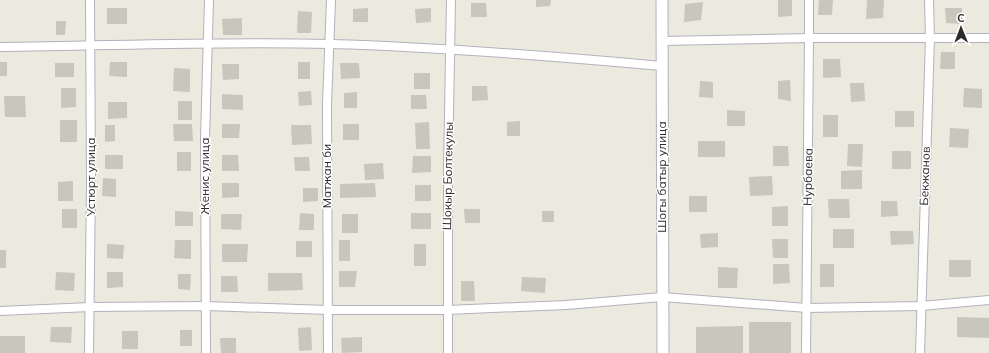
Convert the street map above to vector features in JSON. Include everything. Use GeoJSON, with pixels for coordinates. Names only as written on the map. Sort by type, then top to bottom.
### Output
{"type":"FeatureCollection","features":[{"type":"Feature","properties":{"kind":"street","name":"Устюрт улица"},"geometry":{"type":"LineString","coordinates":[[89,353],[91,183],[90,0]]}},
{"type":"Feature","properties":{"kind":"street","name":"Женис улица"},"geometry":{"type":"LineString","coordinates":[[206,353],[205,138],[209,0]]}},
{"type":"Feature","properties":{"kind":"street","name":"Матжан би"},"geometry":{"type":"LineString","coordinates":[[328,353],[327,104],[331,0]]}},
{"type":"Feature","properties":{"kind":"street","name":"Шокыр Болтекулы"},"geometry":{"type":"LineString","coordinates":[[448,353],[448,170],[451,0]]}},
{"type":"Feature","properties":{"kind":"street","name":"Шогы батыр улица"},"geometry":{"type":"LineString","coordinates":[[662,0],[663,353]]}},
{"type":"Feature","properties":{"kind":"street","name":"Нурбаева"},"geometry":{"type":"LineString","coordinates":[[806,353],[809,0]]}},
{"type":"Feature","properties":{"kind":"street","name":"Бекжанов"},"geometry":{"type":"LineString","coordinates":[[920,353],[930,38],[929,0]]}},
{"type":"Feature","properties":{"kind":"street"},"geometry":{"type":"LineString","coordinates":[[662,41],[809,38],[989,38]]}},
{"type":"Feature","properties":{"kind":"street"},"geometry":{"type":"LineString","coordinates":[[0,47],[208,43],[329,44],[450,49],[662,66]]}},
{"type":"Feature","properties":{"kind":"street"},"geometry":{"type":"LineString","coordinates":[[0,311],[90,307],[206,306],[328,310],[447,310],[566,305],[662,297],[806,308],[921,306],[989,300]]}},
{"type":"Feature","properties":{"kind":"building"},"geometry":{"type":"Polygon","coordinates":[[[536,0],[551,0],[550,6],[536,7],[536,0]]]}},
{"type":"Feature","properties":{"kind":"building"},"geometry":{"type":"Polygon","coordinates":[[[778,0],[792,0],[792,16],[778,17],[778,0]]]}},
{"type":"Feature","properties":{"kind":"building"},"geometry":{"type":"Polygon","coordinates":[[[819,0],[833,0],[832,15],[818,15],[819,0]]]}},
{"type":"Feature","properties":{"kind":"building"},"geometry":{"type":"Polygon","coordinates":[[[867,0],[884,0],[883,18],[866,19],[867,0]]]}},
{"type":"Feature","properties":{"kind":"building"},"geometry":{"type":"Polygon","coordinates":[[[703,2],[701,20],[684,22],[685,4],[703,2]]]}},
{"type":"Feature","properties":{"kind":"building"},"geometry":{"type":"Polygon","coordinates":[[[471,3],[486,3],[487,17],[471,17],[471,3]]]}},
{"type":"Feature","properties":{"kind":"building"},"geometry":{"type":"Polygon","coordinates":[[[107,8],[127,8],[127,24],[107,24],[107,8]]]}},
{"type":"Feature","properties":{"kind":"building"},"geometry":{"type":"Polygon","coordinates":[[[368,8],[368,22],[353,22],[353,9],[368,8]]]}},
{"type":"Feature","properties":{"kind":"building"},"geometry":{"type":"Polygon","coordinates":[[[431,8],[431,22],[416,23],[415,9],[431,8]]]}},
{"type":"Feature","properties":{"kind":"building"},"geometry":{"type":"Polygon","coordinates":[[[945,8],[962,8],[962,24],[946,23],[945,8]]]}},
{"type":"Feature","properties":{"kind":"building"},"geometry":{"type":"Polygon","coordinates":[[[298,11],[312,12],[311,33],[297,33],[298,11]]]}},
{"type":"Feature","properties":{"kind":"building"},"geometry":{"type":"Polygon","coordinates":[[[242,18],[242,35],[223,35],[222,19],[242,18]]]}},
{"type":"Feature","properties":{"kind":"building"},"geometry":{"type":"Polygon","coordinates":[[[56,21],[66,21],[65,35],[56,35],[56,21]]]}},
{"type":"Feature","properties":{"kind":"building"},"geometry":{"type":"Polygon","coordinates":[[[941,52],[955,52],[955,69],[940,69],[941,52]]]}},
{"type":"Feature","properties":{"kind":"building"},"geometry":{"type":"Polygon","coordinates":[[[823,59],[840,59],[841,77],[823,78],[823,59]]]}},
{"type":"Feature","properties":{"kind":"building"},"geometry":{"type":"Polygon","coordinates":[[[0,62],[7,62],[7,76],[0,76],[0,62]]]}},
{"type":"Feature","properties":{"kind":"building"},"geometry":{"type":"Polygon","coordinates":[[[110,62],[127,62],[127,77],[109,76],[110,62]]]}},
{"type":"Feature","properties":{"kind":"building"},"geometry":{"type":"Polygon","coordinates":[[[298,62],[310,62],[310,79],[298,79],[298,62]]]}},
{"type":"Feature","properties":{"kind":"building"},"geometry":{"type":"Polygon","coordinates":[[[55,63],[74,63],[74,77],[55,77],[55,63]]]}},
{"type":"Feature","properties":{"kind":"building"},"geometry":{"type":"Polygon","coordinates":[[[340,63],[359,63],[360,78],[341,79],[340,63]]]}},
{"type":"Feature","properties":{"kind":"building"},"geometry":{"type":"Polygon","coordinates":[[[222,64],[239,64],[239,79],[223,80],[222,64]]]}},
{"type":"Feature","properties":{"kind":"building"},"geometry":{"type":"Polygon","coordinates":[[[174,68],[190,69],[190,92],[173,91],[174,68]]]}},
{"type":"Feature","properties":{"kind":"building"},"geometry":{"type":"Polygon","coordinates":[[[414,73],[430,73],[430,89],[414,89],[414,73]]]}},
{"type":"Feature","properties":{"kind":"building"},"geometry":{"type":"Polygon","coordinates":[[[790,80],[791,101],[778,99],[778,81],[790,80]]]}},
{"type":"Feature","properties":{"kind":"building"},"geometry":{"type":"Polygon","coordinates":[[[700,81],[713,82],[713,98],[699,97],[700,81]]]}},
{"type":"Feature","properties":{"kind":"building"},"geometry":{"type":"Polygon","coordinates":[[[850,83],[864,83],[865,101],[851,102],[850,83]]]}},
{"type":"Feature","properties":{"kind":"building"},"geometry":{"type":"Polygon","coordinates":[[[472,86],[487,86],[488,100],[472,101],[472,86]]]}},
{"type":"Feature","properties":{"kind":"building"},"geometry":{"type":"Polygon","coordinates":[[[61,88],[76,88],[76,107],[61,108],[61,88]]]}},
{"type":"Feature","properties":{"kind":"building"},"geometry":{"type":"Polygon","coordinates":[[[964,88],[982,89],[982,108],[963,107],[964,88]]]}},
{"type":"Feature","properties":{"kind":"building"},"geometry":{"type":"Polygon","coordinates":[[[311,91],[312,105],[299,106],[298,92],[311,91]]]}},
{"type":"Feature","properties":{"kind":"building"},"geometry":{"type":"Polygon","coordinates":[[[357,92],[357,108],[344,108],[344,93],[357,92]]]}},
{"type":"Feature","properties":{"kind":"building"},"geometry":{"type":"Polygon","coordinates":[[[222,94],[243,95],[243,110],[222,109],[222,94]]]}},
{"type":"Feature","properties":{"kind":"building"},"geometry":{"type":"Polygon","coordinates":[[[411,95],[426,95],[427,109],[411,109],[411,95]]]}},
{"type":"Feature","properties":{"kind":"building"},"geometry":{"type":"Polygon","coordinates":[[[4,96],[25,96],[26,117],[5,117],[4,96]]]}},
{"type":"Feature","properties":{"kind":"building"},"geometry":{"type":"Polygon","coordinates":[[[178,101],[192,101],[192,120],[178,120],[178,101]]]}},
{"type":"Feature","properties":{"kind":"building"},"geometry":{"type":"Polygon","coordinates":[[[108,102],[127,102],[127,118],[108,119],[108,102]]]}},
{"type":"Feature","properties":{"kind":"building"},"geometry":{"type":"Polygon","coordinates":[[[727,110],[745,111],[745,126],[727,126],[727,110]]]}},
{"type":"Feature","properties":{"kind":"building"},"geometry":{"type":"Polygon","coordinates":[[[895,111],[914,111],[914,127],[895,127],[895,111]]]}},
{"type":"Feature","properties":{"kind":"building"},"geometry":{"type":"Polygon","coordinates":[[[823,115],[838,115],[838,137],[823,137],[823,115]]]}},
{"type":"Feature","properties":{"kind":"building"},"geometry":{"type":"Polygon","coordinates":[[[60,120],[77,120],[77,142],[60,142],[60,120]]]}},
{"type":"Feature","properties":{"kind":"building"},"geometry":{"type":"Polygon","coordinates":[[[520,121],[520,136],[507,136],[507,122],[520,121]]]}},
{"type":"Feature","properties":{"kind":"building"},"geometry":{"type":"Polygon","coordinates":[[[429,122],[430,149],[416,149],[415,123],[429,122]]]}},
{"type":"Feature","properties":{"kind":"building"},"geometry":{"type":"Polygon","coordinates":[[[173,124],[192,124],[193,141],[174,141],[173,124]]]}},
{"type":"Feature","properties":{"kind":"building"},"geometry":{"type":"Polygon","coordinates":[[[222,124],[240,124],[239,138],[222,138],[222,124]]]}},
{"type":"Feature","properties":{"kind":"building"},"geometry":{"type":"Polygon","coordinates":[[[343,124],[359,124],[359,140],[343,140],[343,124]]]}},
{"type":"Feature","properties":{"kind":"building"},"geometry":{"type":"Polygon","coordinates":[[[105,125],[115,125],[115,141],[105,142],[105,125]]]}},
{"type":"Feature","properties":{"kind":"building"},"geometry":{"type":"Polygon","coordinates":[[[291,125],[311,125],[312,144],[292,145],[291,125]]]}},
{"type":"Feature","properties":{"kind":"building"},"geometry":{"type":"Polygon","coordinates":[[[950,128],[969,129],[968,148],[949,147],[950,128]]]}},
{"type":"Feature","properties":{"kind":"building"},"geometry":{"type":"Polygon","coordinates":[[[698,141],[725,141],[725,157],[698,157],[698,141]]]}},
{"type":"Feature","properties":{"kind":"building"},"geometry":{"type":"Polygon","coordinates":[[[848,144],[863,144],[862,167],[847,166],[848,144]]]}},
{"type":"Feature","properties":{"kind":"building"},"geometry":{"type":"Polygon","coordinates":[[[773,146],[788,146],[789,166],[773,166],[773,146]]]}},
{"type":"Feature","properties":{"kind":"building"},"geometry":{"type":"Polygon","coordinates":[[[892,151],[911,151],[911,169],[892,169],[892,151]]]}},
{"type":"Feature","properties":{"kind":"building"},"geometry":{"type":"Polygon","coordinates":[[[177,152],[191,152],[191,171],[177,171],[177,152]]]}},
{"type":"Feature","properties":{"kind":"building"},"geometry":{"type":"Polygon","coordinates":[[[105,155],[123,155],[123,169],[105,169],[105,155]]]}},
{"type":"Feature","properties":{"kind":"building"},"geometry":{"type":"Polygon","coordinates":[[[222,155],[238,155],[239,171],[222,171],[222,155]]]}},
{"type":"Feature","properties":{"kind":"building"},"geometry":{"type":"Polygon","coordinates":[[[413,156],[431,156],[431,172],[412,173],[413,156]]]}},
{"type":"Feature","properties":{"kind":"building"},"geometry":{"type":"Polygon","coordinates":[[[294,157],[309,157],[310,171],[295,171],[294,157]]]}},
{"type":"Feature","properties":{"kind":"building"},"geometry":{"type":"Polygon","coordinates":[[[383,163],[384,179],[365,180],[364,164],[383,163]]]}},
{"type":"Feature","properties":{"kind":"building"},"geometry":{"type":"Polygon","coordinates":[[[862,170],[862,189],[841,189],[841,171],[862,170]]]}},
{"type":"Feature","properties":{"kind":"building"},"geometry":{"type":"Polygon","coordinates":[[[772,176],[773,195],[750,196],[749,177],[772,176]]]}},
{"type":"Feature","properties":{"kind":"building"},"geometry":{"type":"Polygon","coordinates":[[[103,178],[116,179],[116,197],[102,196],[103,178]]]}},
{"type":"Feature","properties":{"kind":"building"},"geometry":{"type":"Polygon","coordinates":[[[73,181],[73,201],[58,201],[58,182],[73,181]]]}},
{"type":"Feature","properties":{"kind":"building"},"geometry":{"type":"Polygon","coordinates":[[[222,183],[239,183],[239,197],[222,198],[222,183]]]}},
{"type":"Feature","properties":{"kind":"building"},"geometry":{"type":"Polygon","coordinates":[[[375,183],[376,197],[340,198],[340,184],[375,183]]]}},
{"type":"Feature","properties":{"kind":"building"},"geometry":{"type":"Polygon","coordinates":[[[415,185],[431,185],[431,201],[415,201],[415,185]]]}},
{"type":"Feature","properties":{"kind":"building"},"geometry":{"type":"Polygon","coordinates":[[[303,188],[318,188],[318,201],[303,202],[303,188]]]}},
{"type":"Feature","properties":{"kind":"building"},"geometry":{"type":"Polygon","coordinates":[[[689,196],[707,196],[707,212],[689,212],[689,196]]]}},
{"type":"Feature","properties":{"kind":"building"},"geometry":{"type":"Polygon","coordinates":[[[828,199],[849,199],[850,218],[829,218],[828,199]]]}},
{"type":"Feature","properties":{"kind":"building"},"geometry":{"type":"Polygon","coordinates":[[[881,201],[897,201],[898,216],[881,217],[881,201]]]}},
{"type":"Feature","properties":{"kind":"building"},"geometry":{"type":"Polygon","coordinates":[[[788,206],[788,226],[772,226],[772,207],[788,206]]]}},
{"type":"Feature","properties":{"kind":"building"},"geometry":{"type":"Polygon","coordinates":[[[62,209],[77,209],[77,228],[62,228],[62,209]]]}},
{"type":"Feature","properties":{"kind":"building"},"geometry":{"type":"Polygon","coordinates":[[[464,209],[480,209],[480,223],[465,223],[464,209]]]}},
{"type":"Feature","properties":{"kind":"building"},"geometry":{"type":"Polygon","coordinates":[[[175,211],[193,212],[193,226],[175,226],[175,211]]]}},
{"type":"Feature","properties":{"kind":"building"},"geometry":{"type":"Polygon","coordinates":[[[542,211],[554,211],[554,222],[542,222],[542,211]]]}},
{"type":"Feature","properties":{"kind":"building"},"geometry":{"type":"Polygon","coordinates":[[[300,213],[314,214],[314,230],[299,230],[300,213]]]}},
{"type":"Feature","properties":{"kind":"building"},"geometry":{"type":"Polygon","coordinates":[[[411,213],[431,213],[431,229],[411,229],[411,213]]]}},
{"type":"Feature","properties":{"kind":"building"},"geometry":{"type":"Polygon","coordinates":[[[221,214],[242,214],[241,230],[221,229],[221,214]]]}},
{"type":"Feature","properties":{"kind":"building"},"geometry":{"type":"Polygon","coordinates":[[[342,214],[358,214],[358,233],[342,233],[342,214]]]}},
{"type":"Feature","properties":{"kind":"building"},"geometry":{"type":"Polygon","coordinates":[[[833,229],[854,229],[854,248],[833,248],[833,229]]]}},
{"type":"Feature","properties":{"kind":"building"},"geometry":{"type":"Polygon","coordinates":[[[890,231],[913,231],[914,244],[891,245],[890,231]]]}},
{"type":"Feature","properties":{"kind":"building"},"geometry":{"type":"Polygon","coordinates":[[[718,233],[718,247],[701,248],[700,234],[718,233]]]}},
{"type":"Feature","properties":{"kind":"building"},"geometry":{"type":"Polygon","coordinates":[[[772,239],[788,239],[788,258],[773,258],[772,239]]]}},
{"type":"Feature","properties":{"kind":"building"},"geometry":{"type":"Polygon","coordinates":[[[175,240],[191,240],[191,259],[174,258],[175,240]]]}},
{"type":"Feature","properties":{"kind":"building"},"geometry":{"type":"Polygon","coordinates":[[[339,240],[350,240],[350,261],[339,261],[339,240]]]}},
{"type":"Feature","properties":{"kind":"building"},"geometry":{"type":"Polygon","coordinates":[[[296,241],[312,241],[312,257],[296,257],[296,241]]]}},
{"type":"Feature","properties":{"kind":"building"},"geometry":{"type":"Polygon","coordinates":[[[107,244],[124,245],[123,259],[107,258],[107,244]]]}},
{"type":"Feature","properties":{"kind":"building"},"geometry":{"type":"Polygon","coordinates":[[[222,244],[248,244],[247,262],[222,262],[222,244]]]}},
{"type":"Feature","properties":{"kind":"building"},"geometry":{"type":"Polygon","coordinates":[[[414,244],[426,244],[426,266],[414,266],[414,244]]]}},
{"type":"Feature","properties":{"kind":"building"},"geometry":{"type":"Polygon","coordinates":[[[0,250],[6,250],[6,268],[0,268],[0,250]]]}},
{"type":"Feature","properties":{"kind":"building"},"geometry":{"type":"Polygon","coordinates":[[[949,260],[971,260],[971,277],[949,277],[949,260]]]}},
{"type":"Feature","properties":{"kind":"building"},"geometry":{"type":"Polygon","coordinates":[[[773,264],[789,264],[790,283],[773,284],[773,264]]]}},
{"type":"Feature","properties":{"kind":"building"},"geometry":{"type":"Polygon","coordinates":[[[820,264],[834,264],[834,287],[820,287],[820,264]]]}},
{"type":"Feature","properties":{"kind":"building"},"geometry":{"type":"Polygon","coordinates":[[[718,267],[738,268],[737,288],[718,288],[718,267]]]}},
{"type":"Feature","properties":{"kind":"building"},"geometry":{"type":"Polygon","coordinates":[[[339,271],[357,271],[355,287],[339,287],[339,271]]]}},
{"type":"Feature","properties":{"kind":"building"},"geometry":{"type":"Polygon","coordinates":[[[56,272],[75,273],[74,291],[55,290],[56,272]]]}},
{"type":"Feature","properties":{"kind":"building"},"geometry":{"type":"Polygon","coordinates":[[[107,272],[123,272],[123,287],[107,288],[107,272]]]}},
{"type":"Feature","properties":{"kind":"building"},"geometry":{"type":"Polygon","coordinates":[[[268,273],[302,273],[303,290],[268,291],[268,273]]]}},
{"type":"Feature","properties":{"kind":"building"},"geometry":{"type":"Polygon","coordinates":[[[178,274],[191,274],[190,290],[178,289],[178,274]]]}},
{"type":"Feature","properties":{"kind":"building"},"geometry":{"type":"Polygon","coordinates":[[[221,276],[237,276],[238,292],[221,292],[221,276]]]}},
{"type":"Feature","properties":{"kind":"building"},"geometry":{"type":"Polygon","coordinates":[[[522,277],[546,278],[545,293],[521,291],[522,277]]]}},
{"type":"Feature","properties":{"kind":"building"},"geometry":{"type":"Polygon","coordinates":[[[461,281],[474,281],[475,301],[461,301],[461,281]]]}},
{"type":"Feature","properties":{"kind":"building"},"geometry":{"type":"Polygon","coordinates":[[[957,317],[989,318],[989,338],[957,337],[957,317]]]}},
{"type":"Feature","properties":{"kind":"building"},"geometry":{"type":"Polygon","coordinates":[[[749,322],[791,322],[791,353],[749,353],[749,322]]]}},
{"type":"Feature","properties":{"kind":"building"},"geometry":{"type":"Polygon","coordinates":[[[743,326],[743,353],[696,353],[696,327],[743,326]]]}},
{"type":"Feature","properties":{"kind":"building"},"geometry":{"type":"Polygon","coordinates":[[[51,327],[72,327],[71,343],[50,342],[51,327]]]}},
{"type":"Feature","properties":{"kind":"building"},"geometry":{"type":"Polygon","coordinates":[[[311,327],[312,350],[299,351],[298,328],[311,327]]]}},
{"type":"Feature","properties":{"kind":"building"},"geometry":{"type":"Polygon","coordinates":[[[180,330],[192,330],[192,346],[180,346],[180,330]]]}},
{"type":"Feature","properties":{"kind":"building"},"geometry":{"type":"Polygon","coordinates":[[[122,331],[138,331],[138,349],[122,349],[122,331]]]}},
{"type":"Feature","properties":{"kind":"building"},"geometry":{"type":"Polygon","coordinates":[[[0,336],[25,336],[25,353],[0,353],[0,336]]]}},
{"type":"Feature","properties":{"kind":"building"},"geometry":{"type":"Polygon","coordinates":[[[362,337],[362,352],[342,353],[341,338],[362,337]]]}},
{"type":"Feature","properties":{"kind":"building"},"geometry":{"type":"Polygon","coordinates":[[[220,338],[236,338],[236,353],[221,353],[220,338]]]}}]}
